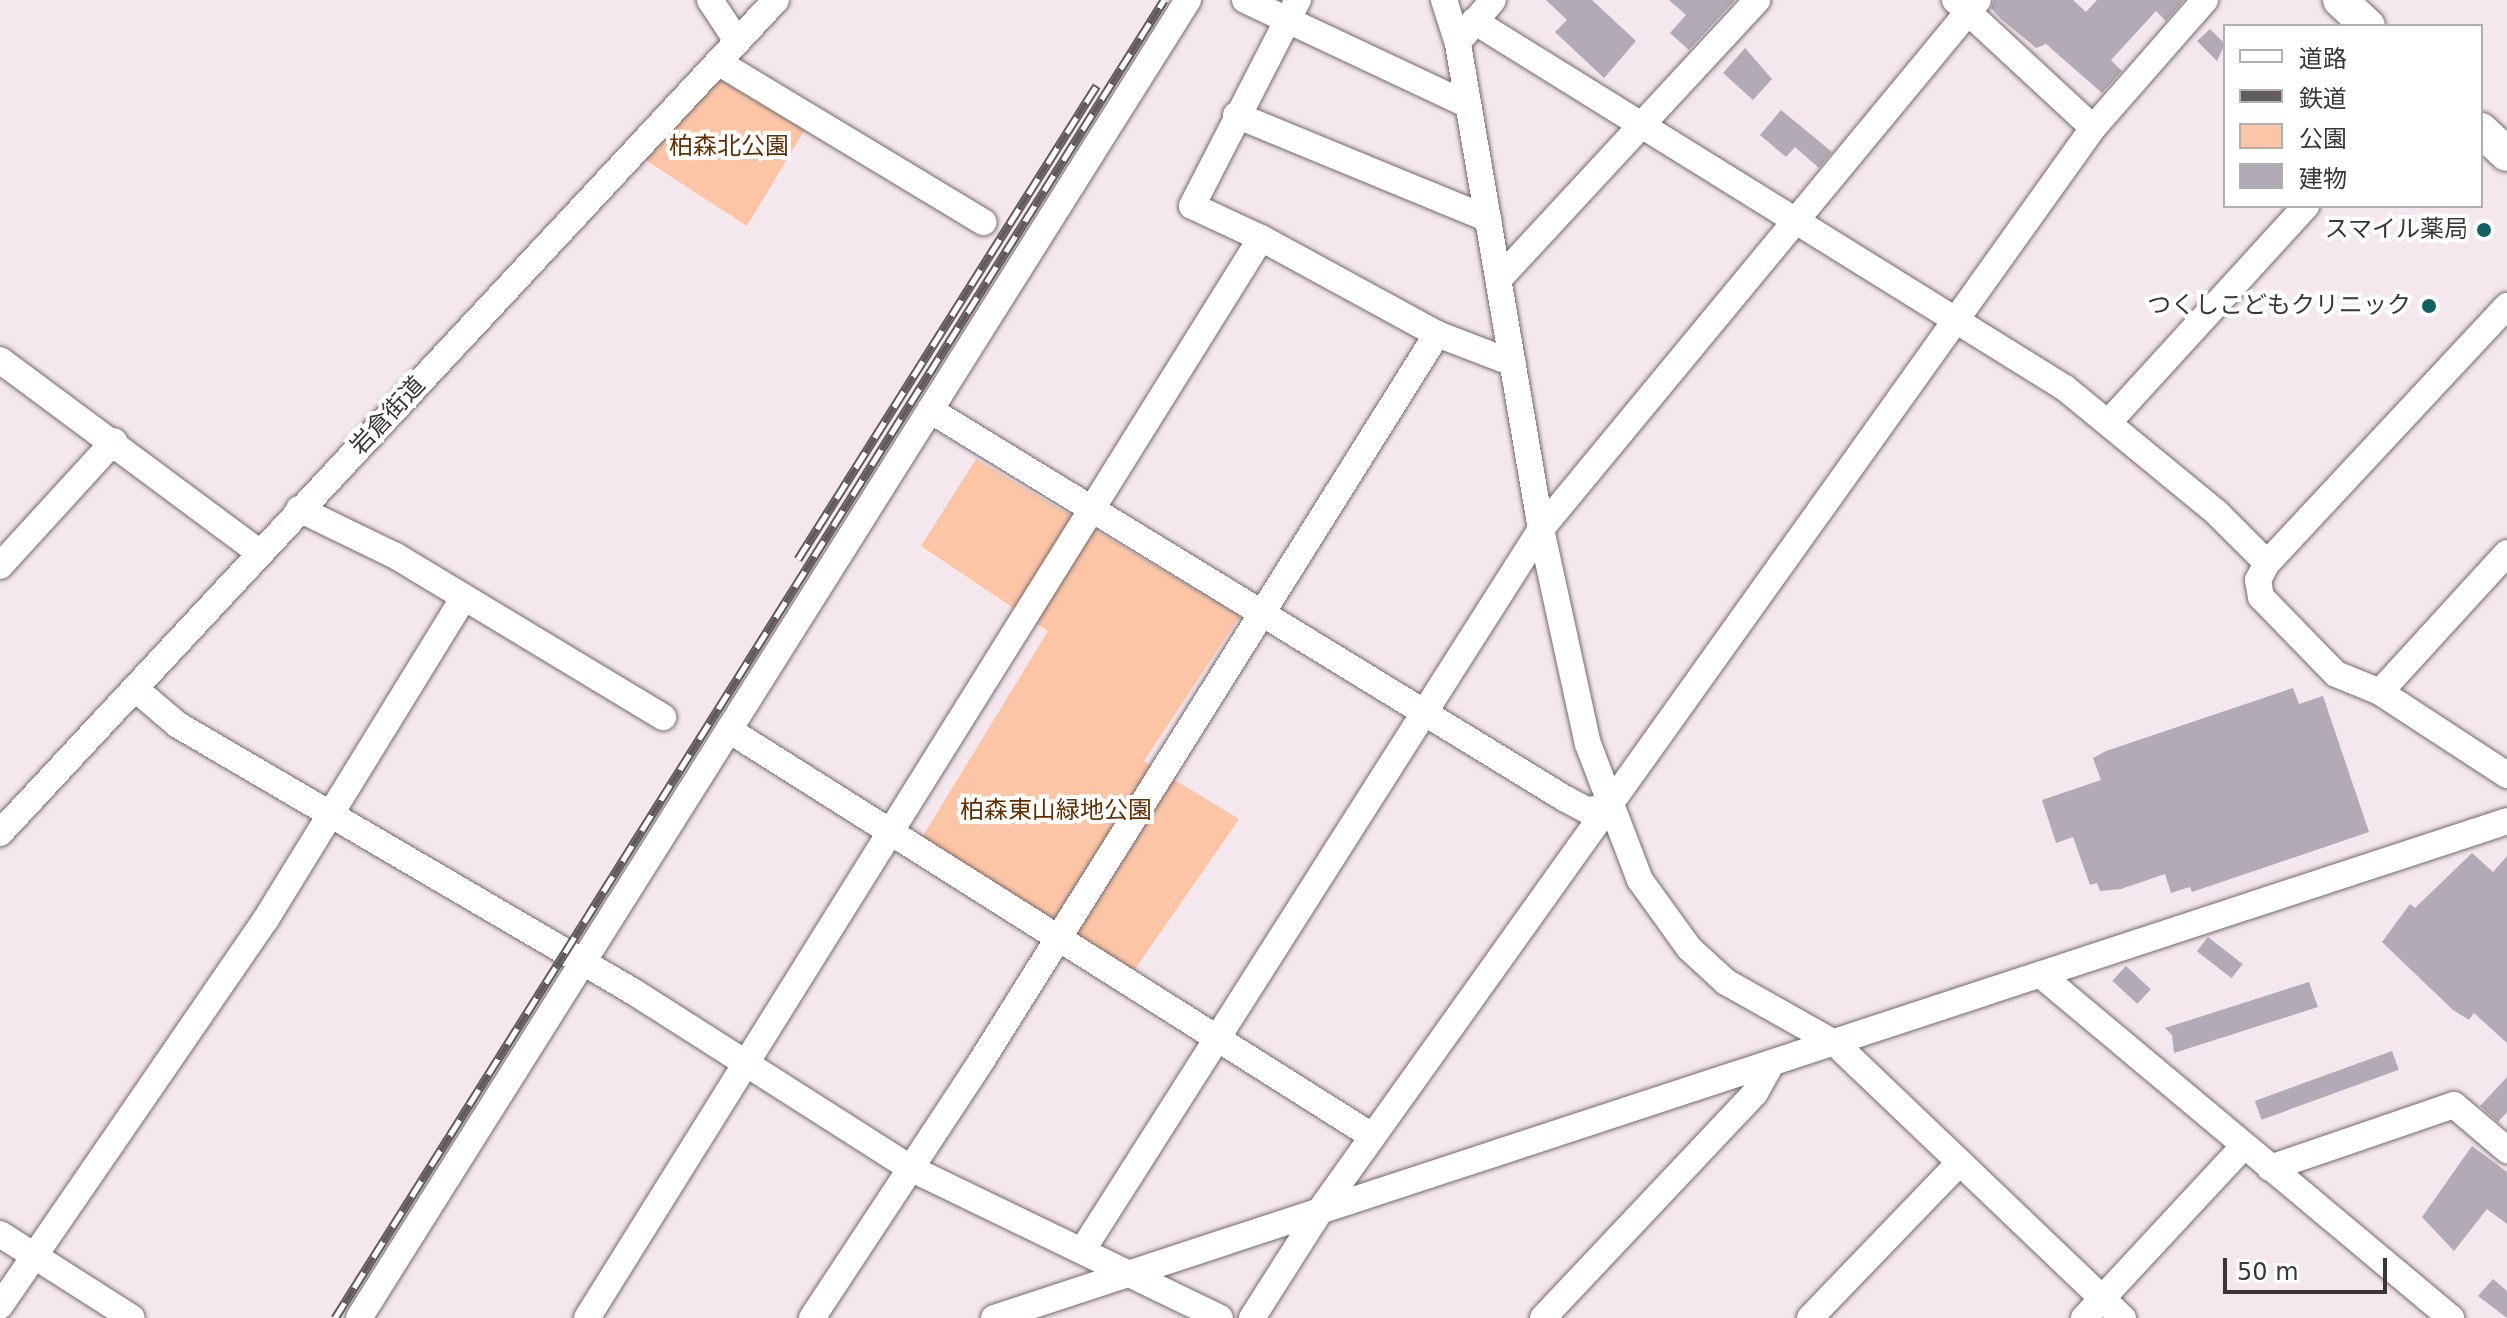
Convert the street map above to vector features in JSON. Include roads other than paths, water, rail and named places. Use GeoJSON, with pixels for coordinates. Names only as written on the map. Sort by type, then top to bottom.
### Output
{"type":"FeatureCollection","features":[{"type":"Feature","properties":{"kind":"main road"},"geometry":{"type":"LineString","coordinates":[[2340,0],[2366,24]]}},
{"type":"Feature","properties":{"kind":"main road"},"geometry":{"type":"LineString","coordinates":[[2483,132],[2507,154]]}},
{"type":"Feature","properties":{"kind":"street"},"geometry":{"type":"LineString","coordinates":[[710,0],[737,41]]}},
{"type":"Feature","properties":{"kind":"street","name":"岩倉街道"},"geometry":{"type":"LineString","coordinates":[[0,833],[138,691],[257,551],[776,0]]}},
{"type":"Feature","properties":{"kind":"street"},"geometry":{"type":"LineString","coordinates":[[359,1318],[1188,0]]}},
{"type":"Feature","properties":{"kind":"street"},"geometry":{"type":"LineString","coordinates":[[1245,0],[1290,10],[1468,105]]}},
{"type":"Feature","properties":{"kind":"street"},"geometry":{"type":"LineString","coordinates":[[1444,0],[1458,44],[1541,529],[1607,808],[1640,880],[1689,948],[1726,982],[1836,1044],[2123,1318]]}},
{"type":"Feature","properties":{"kind":"street"},"geometry":{"type":"LineString","coordinates":[[1458,44],[1493,0]]}},
{"type":"Feature","properties":{"kind":"street"},"geometry":{"type":"LineString","coordinates":[[1499,279],[1636,127],[1757,0]]}},
{"type":"Feature","properties":{"kind":"street"},"geometry":{"type":"LineString","coordinates":[[1252,1318],[1317,1214],[1954,320],[2093,128],[2205,0]]}},
{"type":"Feature","properties":{"kind":"street"},"geometry":{"type":"LineString","coordinates":[[1082,1251],[1421,713],[1541,529],[1967,4],[2093,128]]}},
{"type":"Feature","properties":{"kind":"street"},"geometry":{"type":"LineString","coordinates":[[1290,10],[1192,206],[1261,238],[1437,334],[1513,363]]}},
{"type":"Feature","properties":{"kind":"street"},"geometry":{"type":"LineString","coordinates":[[1474,21],[1636,127],[2065,388],[2267,563]]}},
{"type":"Feature","properties":{"kind":"street"},"geometry":{"type":"LineString","coordinates":[[718,62],[983,222]]}},
{"type":"Feature","properties":{"kind":"street"},"geometry":{"type":"LineString","coordinates":[[1236,115],[1488,219]]}},
{"type":"Feature","properties":{"kind":"street"},"geometry":{"type":"LineString","coordinates":[[2108,423],[2304,208]]}},
{"type":"Feature","properties":{"kind":"street"},"geometry":{"type":"LineString","coordinates":[[587,1318],[744,1065],[894,833],[1261,238]]}},
{"type":"Feature","properties":{"kind":"street"},"geometry":{"type":"LineString","coordinates":[[2507,306],[2267,563],[2258,580],[2261,597],[2294,635],[2351,685],[2380,692],[2507,775]]}},
{"type":"Feature","properties":{"kind":"street"},"geometry":{"type":"LineString","coordinates":[[812,1318],[1437,334]]}},
{"type":"Feature","properties":{"kind":"street"},"geometry":{"type":"LineString","coordinates":[[0,360],[114,441],[257,551]]}},
{"type":"Feature","properties":{"kind":"street"},"geometry":{"type":"LineString","coordinates":[[930,410],[1258,616],[1421,713],[1587,810],[1607,808]]}},
{"type":"Feature","properties":{"kind":"street"},"geometry":{"type":"LineString","coordinates":[[0,566],[114,441]]}},
{"type":"Feature","properties":{"kind":"street"},"geometry":{"type":"LineString","coordinates":[[299,509],[396,556],[663,717]]}},
{"type":"Feature","properties":{"kind":"street"},"geometry":{"type":"LineString","coordinates":[[2380,692],[2507,553]]}},
{"type":"Feature","properties":{"kind":"street"},"geometry":{"type":"LineString","coordinates":[[0,1306],[32,1253],[266,919],[463,599]]}},
{"type":"Feature","properties":{"kind":"street"},"geometry":{"type":"LineString","coordinates":[[138,691],[178,725],[582,963],[910,1168],[1127,1276],[1220,1318]]}},
{"type":"Feature","properties":{"kind":"street"},"geometry":{"type":"LineString","coordinates":[[729,730],[894,833],[1054,941],[1372,1136]]}},
{"type":"Feature","properties":{"kind":"street"},"geometry":{"type":"LineString","coordinates":[[994,1318],[1046,1309],[1127,1276],[2507,821]]}},
{"type":"Feature","properties":{"kind":"street"},"geometry":{"type":"LineString","coordinates":[[2041,975],[2451,1318]]}},
{"type":"Feature","properties":{"kind":"street"},"geometry":{"type":"LineString","coordinates":[[1543,1318],[1755,1093],[1771,1064]]}},
{"type":"Feature","properties":{"kind":"street"},"geometry":{"type":"LineString","coordinates":[[2270,1168],[2454,1105],[2507,1150]]}},
{"type":"Feature","properties":{"kind":"street"},"geometry":{"type":"LineString","coordinates":[[2084,1318],[2244,1146]]}},
{"type":"Feature","properties":{"kind":"street"},"geometry":{"type":"LineString","coordinates":[[1810,1318],[1960,1162]]}},
{"type":"Feature","properties":{"kind":"street"},"geometry":{"type":"LineString","coordinates":[[0,1234],[132,1318]]}},
{"type":"Feature","properties":{"kind":"railway"},"geometry":{"type":"LineString","coordinates":[[335,1318],[1164,0]]}},
{"type":"Feature","properties":{"kind":"railway"},"geometry":{"type":"LineString","coordinates":[[798,559],[1097,85]]}},
{"type":"Feature","properties":{"kind":"place","name":"スマイル薬局"},"geometry":{"type":"Point","coordinates":[2484,230]}},
{"type":"Feature","properties":{"kind":"place","name":"つくしこどもクリニック"},"geometry":{"type":"Point","coordinates":[2429,306]}},
{"type":"Feature","properties":{"kind":"park label","name":"柏森北公園"},"geometry":{"type":"Point","coordinates":[729,147]}},
{"type":"Feature","properties":{"kind":"park label","name":"柏森東山緑地公園"},"geometry":{"type":"Point","coordinates":[1056,811]}}]}
